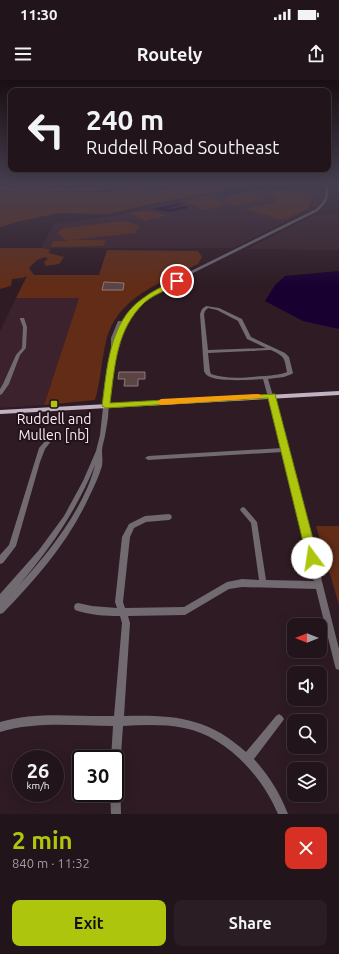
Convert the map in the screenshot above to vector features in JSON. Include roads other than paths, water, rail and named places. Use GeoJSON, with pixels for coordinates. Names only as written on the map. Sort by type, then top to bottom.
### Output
{"type":"FeatureCollection","features":[{"type":"Feature","properties":{"kind":"main road"},"geometry":{"type":"LineString","coordinates":[[0,412],[272,396],[339,394]]}},
{"type":"Feature","properties":{"kind":"street"},"geometry":{"type":"LineString","coordinates":[[0,600],[36,562],[58,533],[84,487],[99,452],[113,355],[122,326],[132,312],[149,296],[191,273],[300,218]]}},
{"type":"Feature","properties":{"kind":"street"},"geometry":{"type":"LineString","coordinates":[[208,307],[218,309],[240,320],[247,336],[269,349],[285,356],[290,371],[284,376],[212,377],[208,374],[206,352],[202,314],[203,310],[208,307]]}},
{"type":"Feature","properties":{"kind":"street"},"geometry":{"type":"LineString","coordinates":[[0,393],[6,384],[18,355],[24,348],[25,327],[22,319]]}},
{"type":"Feature","properties":{"kind":"street"},"geometry":{"type":"LineString","coordinates":[[206,352],[269,349]]}},
{"type":"Feature","properties":{"kind":"street"},"geometry":{"type":"LineString","coordinates":[[265,377],[272,396],[286,450],[339,666]]}},
{"type":"Feature","properties":{"kind":"street"},"geometry":{"type":"LineString","coordinates":[[0,561],[12,546],[37,462],[42,448],[49,440]]}},
{"type":"Feature","properties":{"kind":"street"},"geometry":{"type":"LineString","coordinates":[[148,458],[286,450]]}},
{"type":"Feature","properties":{"kind":"street"},"geometry":{"type":"LineString","coordinates":[[0,610],[41,566],[74,519],[97,472],[101,460],[99,452]]}},
{"type":"Feature","properties":{"kind":"street"},"geometry":{"type":"LineString","coordinates":[[243,510],[254,522],[263,584]]}},
{"type":"Feature","properties":{"kind":"street"},"geometry":{"type":"LineString","coordinates":[[116,814],[115,770],[126,623],[119,602],[126,537],[132,526],[145,519],[170,517]]}},
{"type":"Feature","properties":{"kind":"street"},"geometry":{"type":"LineString","coordinates":[[78,607],[92,610],[122,612],[185,611],[226,586],[242,583],[319,585]]}},
{"type":"Feature","properties":{"kind":"street"},"geometry":{"type":"LineString","coordinates":[[247,759],[279,719]]}},
{"type":"Feature","properties":{"kind":"street"},"geometry":{"type":"LineString","coordinates":[[0,726],[30,721],[162,721],[194,726],[226,743],[247,759],[262,778],[280,806],[283,814]]}},
{"type":"Feature","properties":{"kind":"place","name":"Ruddell and Mullen [nb]"},"geometry":{"type":"Point","coordinates":[54,404]}}]}
